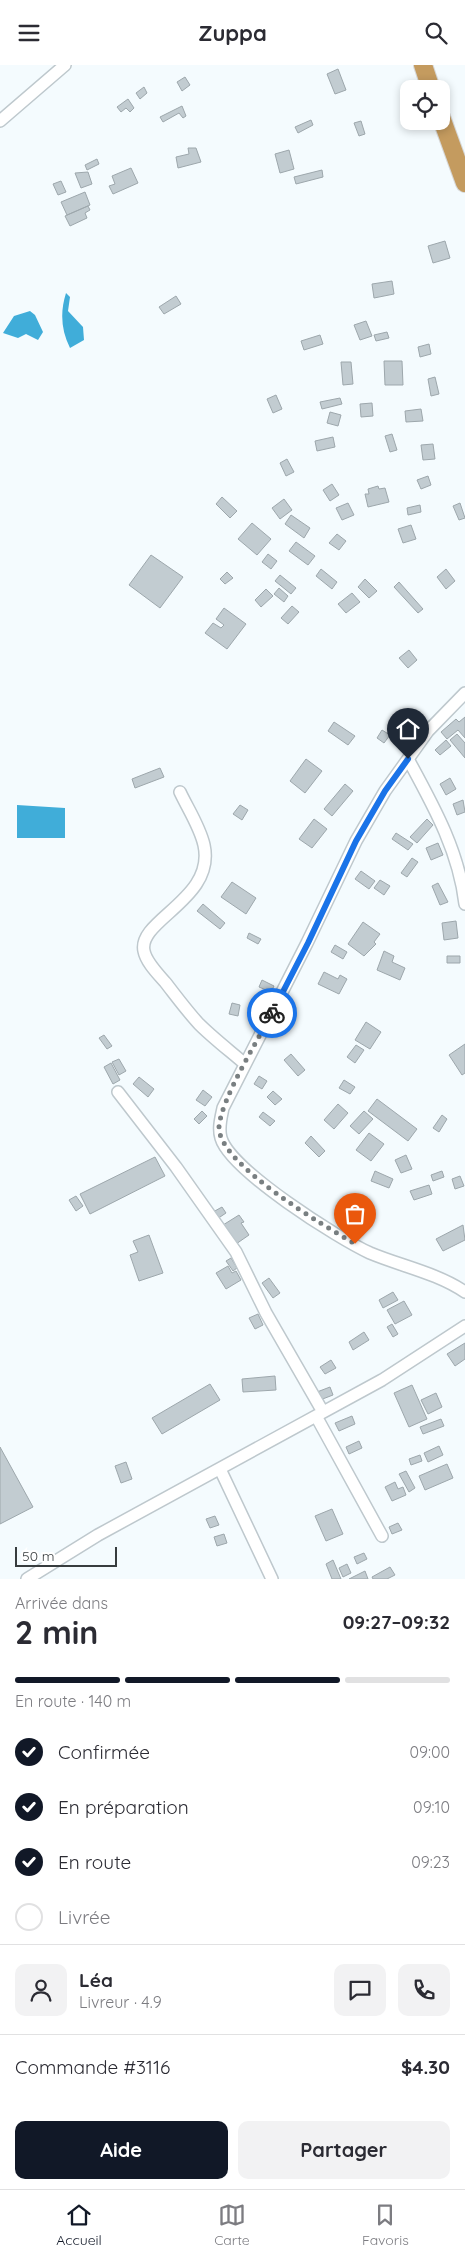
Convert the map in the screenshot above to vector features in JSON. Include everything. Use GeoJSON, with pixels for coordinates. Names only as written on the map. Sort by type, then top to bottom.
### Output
{"type":"FeatureCollection","features":[{"type":"Feature","properties":{"kind":"highway"},"geometry":{"type":"LineString","coordinates":[[423,65],[428,80]]}},
{"type":"Feature","properties":{"kind":"highway"},"geometry":{"type":"LineString","coordinates":[[446,130],[465,183]]}},
{"type":"Feature","properties":{"kind":"street"},"geometry":{"type":"LineString","coordinates":[[0,121],[65,65]]}},
{"type":"Feature","properties":{"kind":"street"},"geometry":{"type":"LineString","coordinates":[[465,694],[428,731],[385,791],[356,841],[308,943],[223,1108],[219,1127],[221,1139],[227,1150],[280,1197],[328,1229],[368,1252],[434,1277],[465,1292]]}},
{"type":"Feature","properties":{"kind":"street"},"geometry":{"type":"LineString","coordinates":[[408,759],[432,803],[455,855],[465,904]]}},
{"type":"Feature","properties":{"kind":"street"},"geometry":{"type":"LineString","coordinates":[[180,792],[204,844],[205,861],[192,892],[180,905],[151,927],[144,940],[144,951],[154,968],[199,1024],[245,1064]]}},
{"type":"Feature","properties":{"kind":"street"},"geometry":{"type":"LineString","coordinates":[[118,1092],[176,1167],[236,1251],[266,1313],[382,1536]]}},
{"type":"Feature","properties":{"kind":"street"},"geometry":{"type":"LineString","coordinates":[[27,1579],[98,1535],[382,1380],[465,1326]]}},
{"type":"Feature","properties":{"kind":"street"},"geometry":{"type":"LineString","coordinates":[[220,1469],[272,1579]]}},
{"type":"Feature","properties":{"kind":"water"},"geometry":{"type":"Polygon","coordinates":[[[66,293],[70,297],[68,311],[83,327],[84,340],[70,348],[62,321],[66,293]]]}},
{"type":"Feature","properties":{"kind":"water"},"geometry":{"type":"Polygon","coordinates":[[[30,311],[35,315],[43,332],[38,340],[26,334],[18,338],[3,333],[14,316],[30,311]]]}},
{"type":"Feature","properties":{"kind":"water"},"geometry":{"type":"Polygon","coordinates":[[[17,805],[65,808],[65,838],[17,838],[17,805]]]}},
{"type":"Feature","properties":{"kind":"building"},"geometry":{"type":"Polygon","coordinates":[[[338,69],[346,90],[335,94],[327,74],[338,69]]]}},
{"type":"Feature","properties":{"kind":"building"},"geometry":{"type":"Polygon","coordinates":[[[185,77],[190,85],[182,91],[177,82],[185,77]]]}},
{"type":"Feature","properties":{"kind":"building"},"geometry":{"type":"Polygon","coordinates":[[[144,87],[147,93],[140,99],[136,93],[144,87]]]}},
{"type":"Feature","properties":{"kind":"building"},"geometry":{"type":"Polygon","coordinates":[[[128,99],[134,108],[130,112],[126,108],[121,112],[117,107],[128,99]]]}},
{"type":"Feature","properties":{"kind":"building"},"geometry":{"type":"Polygon","coordinates":[[[182,106],[186,116],[183,118],[179,113],[163,122],[160,117],[182,106]]]}},
{"type":"Feature","properties":{"kind":"building"},"geometry":{"type":"Polygon","coordinates":[[[311,120],[313,125],[298,133],[295,127],[311,120]]]}},
{"type":"Feature","properties":{"kind":"building"},"geometry":{"type":"Polygon","coordinates":[[[361,121],[365,134],[359,136],[354,123],[361,121]]]}},
{"type":"Feature","properties":{"kind":"building"},"geometry":{"type":"Polygon","coordinates":[[[188,148],[196,148],[201,162],[178,168],[176,157],[189,154],[188,148]]]}},
{"type":"Feature","properties":{"kind":"building"},"geometry":{"type":"Polygon","coordinates":[[[289,150],[294,169],[280,173],[275,154],[289,150]]]}},
{"type":"Feature","properties":{"kind":"building"},"geometry":{"type":"Polygon","coordinates":[[[97,159],[99,164],[87,170],[85,165],[97,159]]]}},
{"type":"Feature","properties":{"kind":"building"},"geometry":{"type":"Polygon","coordinates":[[[131,168],[138,183],[113,194],[109,186],[115,184],[112,176],[131,168]]]}},
{"type":"Feature","properties":{"kind":"building"},"geometry":{"type":"Polygon","coordinates":[[[322,170],[323,177],[296,184],[294,177],[322,170]]]}},
{"type":"Feature","properties":{"kind":"building"},"geometry":{"type":"Polygon","coordinates":[[[88,172],[92,184],[81,188],[75,173],[88,172]]]}},
{"type":"Feature","properties":{"kind":"building"},"geometry":{"type":"Polygon","coordinates":[[[61,181],[66,192],[58,195],[53,184],[61,181]]]}},
{"type":"Feature","properties":{"kind":"building"},"geometry":{"type":"Polygon","coordinates":[[[85,192],[90,205],[67,215],[61,202],[85,192]]]}},
{"type":"Feature","properties":{"kind":"building"},"geometry":{"type":"Polygon","coordinates":[[[88,206],[90,210],[85,213],[87,218],[70,226],[65,216],[88,206]]]}},
{"type":"Feature","properties":{"kind":"building"},"geometry":{"type":"Polygon","coordinates":[[[445,241],[450,258],[433,263],[428,246],[445,241]]]}},
{"type":"Feature","properties":{"kind":"building"},"geometry":{"type":"Polygon","coordinates":[[[392,281],[394,294],[374,298],[372,284],[392,281]]]}},
{"type":"Feature","properties":{"kind":"building"},"geometry":{"type":"Polygon","coordinates":[[[176,296],[181,304],[164,314],[159,307],[176,296]]]}},
{"type":"Feature","properties":{"kind":"building"},"geometry":{"type":"Polygon","coordinates":[[[366,321],[372,336],[360,340],[354,325],[366,321]]]}},
{"type":"Feature","properties":{"kind":"building"},"geometry":{"type":"Polygon","coordinates":[[[387,332],[389,338],[376,341],[374,335],[387,332]]]}},
{"type":"Feature","properties":{"kind":"building"},"geometry":{"type":"Polygon","coordinates":[[[320,335],[323,344],[304,350],[301,341],[320,335]]]}},
{"type":"Feature","properties":{"kind":"building"},"geometry":{"type":"Polygon","coordinates":[[[429,344],[431,354],[420,357],[418,347],[429,344]]]}},
{"type":"Feature","properties":{"kind":"building"},"geometry":{"type":"Polygon","coordinates":[[[384,361],[402,361],[403,385],[385,385],[384,361]]]}},
{"type":"Feature","properties":{"kind":"building"},"geometry":{"type":"Polygon","coordinates":[[[341,362],[351,362],[353,384],[343,385],[341,362]]]}},
{"type":"Feature","properties":{"kind":"building"},"geometry":{"type":"Polygon","coordinates":[[[435,377],[439,394],[431,396],[428,379],[435,377]]]}},
{"type":"Feature","properties":{"kind":"building"},"geometry":{"type":"Polygon","coordinates":[[[276,395],[282,409],[273,413],[267,399],[276,395]]]}},
{"type":"Feature","properties":{"kind":"building"},"geometry":{"type":"Polygon","coordinates":[[[340,398],[342,404],[322,409],[320,402],[340,398]]]}},
{"type":"Feature","properties":{"kind":"building"},"geometry":{"type":"Polygon","coordinates":[[[372,403],[373,416],[361,417],[360,404],[372,403]]]}},
{"type":"Feature","properties":{"kind":"building"},"geometry":{"type":"Polygon","coordinates":[[[421,409],[423,421],[406,422],[405,411],[421,409]]]}},
{"type":"Feature","properties":{"kind":"building"},"geometry":{"type":"Polygon","coordinates":[[[330,412],[341,415],[338,426],[327,423],[330,412]]]}},
{"type":"Feature","properties":{"kind":"building"},"geometry":{"type":"Polygon","coordinates":[[[392,434],[397,450],[390,452],[385,436],[392,434]]]}},
{"type":"Feature","properties":{"kind":"building"},"geometry":{"type":"Polygon","coordinates":[[[333,437],[335,447],[317,451],[315,441],[333,437]]]}},
{"type":"Feature","properties":{"kind":"building"},"geometry":{"type":"Polygon","coordinates":[[[433,444],[435,459],[423,460],[421,445],[433,444]]]}},
{"type":"Feature","properties":{"kind":"building"},"geometry":{"type":"Polygon","coordinates":[[[287,459],[294,472],[286,476],[280,463],[287,459]]]}},
{"type":"Feature","properties":{"kind":"building"},"geometry":{"type":"Polygon","coordinates":[[[428,476],[431,485],[421,489],[417,480],[428,476]]]}},
{"type":"Feature","properties":{"kind":"building"},"geometry":{"type":"Polygon","coordinates":[[[332,484],[339,495],[330,501],[323,490],[332,484]]]}},
{"type":"Feature","properties":{"kind":"building"},"geometry":{"type":"Polygon","coordinates":[[[378,486],[379,489],[385,488],[389,502],[368,507],[365,494],[369,494],[368,489],[378,486]]]}},
{"type":"Feature","properties":{"kind":"building"},"geometry":{"type":"Polygon","coordinates":[[[222,497],[237,511],[230,518],[216,504],[222,497]]]}},
{"type":"Feature","properties":{"kind":"building"},"geometry":{"type":"Polygon","coordinates":[[[284,499],[292,510],[280,519],[272,508],[284,499]]]}},
{"type":"Feature","properties":{"kind":"building"},"geometry":{"type":"Polygon","coordinates":[[[348,503],[354,515],[342,520],[336,508],[348,503]]]}},
{"type":"Feature","properties":{"kind":"building"},"geometry":{"type":"Polygon","coordinates":[[[460,503],[465,518],[459,520],[453,506],[460,503]]]}},
{"type":"Feature","properties":{"kind":"building"},"geometry":{"type":"Polygon","coordinates":[[[420,505],[421,512],[408,515],[407,508],[420,505]]]}},
{"type":"Feature","properties":{"kind":"building"},"geometry":{"type":"Polygon","coordinates":[[[291,515],[310,528],[304,538],[285,524],[291,515]]]}},
{"type":"Feature","properties":{"kind":"building"},"geometry":{"type":"Polygon","coordinates":[[[252,523],[271,539],[257,555],[238,539],[252,523]]]}},
{"type":"Feature","properties":{"kind":"building"},"geometry":{"type":"Polygon","coordinates":[[[411,525],[416,539],[403,543],[398,529],[411,525]]]}},
{"type":"Feature","properties":{"kind":"building"},"geometry":{"type":"Polygon","coordinates":[[[337,534],[346,541],[339,550],[329,543],[337,534]]]}},
{"type":"Feature","properties":{"kind":"building"},"geometry":{"type":"Polygon","coordinates":[[[296,542],[315,556],[308,565],[289,551],[296,542]]]}},
{"type":"Feature","properties":{"kind":"building"},"geometry":{"type":"Polygon","coordinates":[[[268,554],[277,561],[271,569],[262,562],[268,554]]]}},
{"type":"Feature","properties":{"kind":"building"},"geometry":{"type":"Polygon","coordinates":[[[151,555],[183,577],[160,608],[129,585],[151,555]]]}},
{"type":"Feature","properties":{"kind":"building"},"geometry":{"type":"Polygon","coordinates":[[[321,569],[337,582],[332,589],[316,576],[321,569]]]}},
{"type":"Feature","properties":{"kind":"building"},"geometry":{"type":"Polygon","coordinates":[[[446,569],[455,581],[446,589],[437,577],[446,569]]]}},
{"type":"Feature","properties":{"kind":"building"},"geometry":{"type":"Polygon","coordinates":[[[227,572],[233,578],[225,584],[220,579],[227,572]]]}},
{"type":"Feature","properties":{"kind":"building"},"geometry":{"type":"Polygon","coordinates":[[[280,575],[296,588],[291,594],[275,581],[280,575]]]}},
{"type":"Feature","properties":{"kind":"building"},"geometry":{"type":"Polygon","coordinates":[[[365,579],[377,591],[369,598],[358,587],[365,579]]]}},
{"type":"Feature","properties":{"kind":"building"},"geometry":{"type":"Polygon","coordinates":[[[399,582],[423,609],[418,613],[394,587],[399,582]]]}},
{"type":"Feature","properties":{"kind":"building"},"geometry":{"type":"Polygon","coordinates":[[[279,588],[288,596],[284,602],[274,594],[279,588]]]}},
{"type":"Feature","properties":{"kind":"building"},"geometry":{"type":"Polygon","coordinates":[[[266,589],[273,596],[261,607],[255,600],[266,589]]]}},
{"type":"Feature","properties":{"kind":"building"},"geometry":{"type":"Polygon","coordinates":[[[352,593],[360,602],[346,613],[338,604],[352,593]]]}},
{"type":"Feature","properties":{"kind":"building"},"geometry":{"type":"Polygon","coordinates":[[[292,606],[299,612],[288,624],[281,618],[292,606]]]}},
{"type":"Feature","properties":{"kind":"building"},"geometry":{"type":"Polygon","coordinates":[[[224,608],[246,624],[227,649],[205,633],[213,623],[221,628],[224,625],[216,619],[224,608]]]}},
{"type":"Feature","properties":{"kind":"building"},"geometry":{"type":"Polygon","coordinates":[[[409,650],[417,660],[408,668],[399,658],[409,650]]]}},
{"type":"Feature","properties":{"kind":"building"},"geometry":{"type":"Polygon","coordinates":[[[465,717],[465,738],[458,730],[447,739],[441,732],[456,719],[459,722],[465,717]]]}},
{"type":"Feature","properties":{"kind":"building"},"geometry":{"type":"Polygon","coordinates":[[[334,722],[355,736],[348,745],[328,731],[334,722]]]}},
{"type":"Feature","properties":{"kind":"building"},"geometry":{"type":"Polygon","coordinates":[[[382,730],[390,735],[384,743],[377,738],[382,730]]]}},
{"type":"Feature","properties":{"kind":"building"},"geometry":{"type":"Polygon","coordinates":[[[457,734],[465,743],[465,758],[450,740],[457,734]]]}},
{"type":"Feature","properties":{"kind":"building"},"geometry":{"type":"Polygon","coordinates":[[[446,740],[451,746],[440,755],[435,750],[446,740]]]}},
{"type":"Feature","properties":{"kind":"building"},"geometry":{"type":"Polygon","coordinates":[[[306,759],[322,771],[305,793],[290,781],[306,759]]]}},
{"type":"Feature","properties":{"kind":"building"},"geometry":{"type":"Polygon","coordinates":[[[160,768],[164,777],[135,788],[132,779],[160,768]]]}},
{"type":"Feature","properties":{"kind":"building"},"geometry":{"type":"Polygon","coordinates":[[[450,778],[456,789],[446,795],[440,784],[450,778]]]}},
{"type":"Feature","properties":{"kind":"building"},"geometry":{"type":"Polygon","coordinates":[[[345,784],[353,791],[332,816],[324,809],[345,784]]]}},
{"type":"Feature","properties":{"kind":"building"},"geometry":{"type":"Polygon","coordinates":[[[463,800],[465,812],[457,815],[453,804],[463,800]]]}},
{"type":"Feature","properties":{"kind":"building"},"geometry":{"type":"Polygon","coordinates":[[[240,805],[248,810],[242,820],[233,814],[240,805]]]}},
{"type":"Feature","properties":{"kind":"building"},"geometry":{"type":"Polygon","coordinates":[[[314,819],[327,829],[312,848],[299,839],[314,819]]]}},
{"type":"Feature","properties":{"kind":"building"},"geometry":{"type":"Polygon","coordinates":[[[427,819],[433,825],[417,843],[410,837],[427,819]]]}},
{"type":"Feature","properties":{"kind":"building"},"geometry":{"type":"Polygon","coordinates":[[[396,833],[413,844],[408,850],[392,839],[396,833]]]}},
{"type":"Feature","properties":{"kind":"building"},"geometry":{"type":"Polygon","coordinates":[[[438,843],[443,855],[431,860],[426,848],[438,843]]]}},
{"type":"Feature","properties":{"kind":"building"},"geometry":{"type":"Polygon","coordinates":[[[412,858],[418,862],[407,877],[401,873],[412,858]]]}},
{"type":"Feature","properties":{"kind":"building"},"geometry":{"type":"Polygon","coordinates":[[[361,871],[375,881],[369,889],[355,879],[361,871]]]}},
{"type":"Feature","properties":{"kind":"building"},"geometry":{"type":"Polygon","coordinates":[[[380,880],[390,886],[384,895],[374,888],[380,880]]]}},
{"type":"Feature","properties":{"kind":"building"},"geometry":{"type":"Polygon","coordinates":[[[232,882],[256,898],[246,914],[221,897],[232,882]]]}},
{"type":"Feature","properties":{"kind":"building"},"geometry":{"type":"Polygon","coordinates":[[[438,883],[448,902],[440,905],[432,886],[438,883]]]}},
{"type":"Feature","properties":{"kind":"building"},"geometry":{"type":"Polygon","coordinates":[[[203,904],[225,923],[220,929],[197,911],[203,904]]]}},
{"type":"Feature","properties":{"kind":"building"},"geometry":{"type":"Polygon","coordinates":[[[456,921],[458,938],[444,940],[442,923],[456,921]]]}},
{"type":"Feature","properties":{"kind":"building"},"geometry":{"type":"Polygon","coordinates":[[[363,922],[380,934],[374,942],[376,944],[364,956],[348,944],[363,922]]]}},
{"type":"Feature","properties":{"kind":"building"},"geometry":{"type":"Polygon","coordinates":[[[249,933],[261,939],[258,944],[247,938],[249,933]]]}},
{"type":"Feature","properties":{"kind":"building"},"geometry":{"type":"Polygon","coordinates":[[[335,945],[347,952],[343,959],[331,952],[335,945]]]}},
{"type":"Feature","properties":{"kind":"building"},"geometry":{"type":"Polygon","coordinates":[[[384,951],[394,956],[392,962],[405,968],[400,980],[377,970],[384,951]]]}},
{"type":"Feature","properties":{"kind":"building"},"geometry":{"type":"Polygon","coordinates":[[[447,956],[460,956],[460,963],[447,963],[447,956]]]}},
{"type":"Feature","properties":{"kind":"building"},"geometry":{"type":"Polygon","coordinates":[[[324,972],[338,979],[340,975],[347,979],[339,994],[318,984],[324,972]]]}},
{"type":"Feature","properties":{"kind":"building"},"geometry":{"type":"Polygon","coordinates":[[[262,980],[274,986],[271,992],[259,987],[262,980]]]}},
{"type":"Feature","properties":{"kind":"building"},"geometry":{"type":"Polygon","coordinates":[[[232,1003],[240,1005],[238,1016],[229,1014],[232,1003]]]}},
{"type":"Feature","properties":{"kind":"building"},"geometry":{"type":"Polygon","coordinates":[[[366,1022],[381,1032],[370,1049],[355,1040],[366,1022]]]}},
{"type":"Feature","properties":{"kind":"building"},"geometry":{"type":"Polygon","coordinates":[[[104,1035],[112,1046],[107,1049],[99,1038],[104,1035]]]}},
{"type":"Feature","properties":{"kind":"building"},"geometry":{"type":"Polygon","coordinates":[[[465,1044],[465,1073],[462,1075],[449,1055],[465,1044]]]}},
{"type":"Feature","properties":{"kind":"building"},"geometry":{"type":"Polygon","coordinates":[[[356,1045],[364,1050],[355,1063],[347,1057],[356,1045]]]}},
{"type":"Feature","properties":{"kind":"building"},"geometry":{"type":"Polygon","coordinates":[[[291,1054],[305,1070],[298,1076],[284,1060],[291,1054]]]}},
{"type":"Feature","properties":{"kind":"building"},"geometry":{"type":"Polygon","coordinates":[[[119,1059],[126,1071],[119,1075],[112,1062],[119,1059]]]}},
{"type":"Feature","properties":{"kind":"building"},"geometry":{"type":"Polygon","coordinates":[[[111,1063],[120,1080],[113,1084],[104,1067],[111,1063]]]}},
{"type":"Feature","properties":{"kind":"building"},"geometry":{"type":"Polygon","coordinates":[[[259,1076],[267,1081],[262,1089],[254,1084],[259,1076]]]}},
{"type":"Feature","properties":{"kind":"building"},"geometry":{"type":"Polygon","coordinates":[[[139,1077],[154,1089],[148,1097],[133,1084],[139,1077]]]}},
{"type":"Feature","properties":{"kind":"building"},"geometry":{"type":"Polygon","coordinates":[[[344,1080],[355,1087],[350,1094],[339,1088],[344,1080]]]}},
{"type":"Feature","properties":{"kind":"building"},"geometry":{"type":"Polygon","coordinates":[[[203,1090],[212,1097],[205,1106],[196,1100],[203,1090]]]}},
{"type":"Feature","properties":{"kind":"building"},"geometry":{"type":"Polygon","coordinates":[[[273,1091],[282,1099],[275,1105],[267,1097],[273,1091]]]}},
{"type":"Feature","properties":{"kind":"building"},"geometry":{"type":"Polygon","coordinates":[[[377,1099],[417,1129],[408,1141],[368,1111],[377,1099]]]}},
{"type":"Feature","properties":{"kind":"building"},"geometry":{"type":"Polygon","coordinates":[[[338,1104],[348,1113],[334,1129],[324,1120],[338,1104]]]}},
{"type":"Feature","properties":{"kind":"building"},"geometry":{"type":"Polygon","coordinates":[[[202,1111],[207,1116],[199,1124],[194,1119],[202,1111]]]}},
{"type":"Feature","properties":{"kind":"building"},"geometry":{"type":"Polygon","coordinates":[[[364,1111],[373,1119],[359,1134],[350,1126],[364,1111]]]}},
{"type":"Feature","properties":{"kind":"building"},"geometry":{"type":"Polygon","coordinates":[[[263,1112],[275,1121],[270,1126],[259,1117],[263,1112]]]}},
{"type":"Feature","properties":{"kind":"building"},"geometry":{"type":"Polygon","coordinates":[[[442,1115],[447,1119],[439,1132],[433,1128],[442,1115]]]}},
{"type":"Feature","properties":{"kind":"building"},"geometry":{"type":"Polygon","coordinates":[[[369,1133],[384,1144],[371,1161],[356,1150],[369,1133]]]}},
{"type":"Feature","properties":{"kind":"building"},"geometry":{"type":"Polygon","coordinates":[[[311,1136],[325,1151],[319,1157],[305,1143],[311,1136]]]}},
{"type":"Feature","properties":{"kind":"building"},"geometry":{"type":"Polygon","coordinates":[[[406,1155],[412,1169],[401,1173],[395,1160],[406,1155]]]}},
{"type":"Feature","properties":{"kind":"building"},"geometry":{"type":"Polygon","coordinates":[[[155,1157],[165,1176],[90,1214],[80,1194],[155,1157]]]}},
{"type":"Feature","properties":{"kind":"building"},"geometry":{"type":"Polygon","coordinates":[[[375,1171],[393,1179],[389,1188],[371,1181],[375,1171]]]}},
{"type":"Feature","properties":{"kind":"building"},"geometry":{"type":"Polygon","coordinates":[[[442,1171],[444,1177],[433,1181],[431,1175],[442,1171]]]}},
{"type":"Feature","properties":{"kind":"building"},"geometry":{"type":"Polygon","coordinates":[[[460,1176],[464,1186],[455,1189],[452,1179],[460,1176]]]}},
{"type":"Feature","properties":{"kind":"building"},"geometry":{"type":"Polygon","coordinates":[[[429,1185],[432,1194],[414,1200],[410,1191],[429,1185]]]}},
{"type":"Feature","properties":{"kind":"building"},"geometry":{"type":"Polygon","coordinates":[[[76,1196],[83,1206],[76,1211],[69,1200],[76,1196]]]}},
{"type":"Feature","properties":{"kind":"building"},"geometry":{"type":"Polygon","coordinates":[[[222,1207],[226,1213],[217,1219],[213,1212],[222,1207]]]}},
{"type":"Feature","properties":{"kind":"building"},"geometry":{"type":"Polygon","coordinates":[[[239,1215],[244,1222],[241,1223],[249,1235],[236,1244],[223,1225],[239,1215]]]}},
{"type":"Feature","properties":{"kind":"building"},"geometry":{"type":"Polygon","coordinates":[[[463,1225],[465,1240],[443,1251],[436,1239],[463,1225]]]}},
{"type":"Feature","properties":{"kind":"building"},"geometry":{"type":"Polygon","coordinates":[[[149,1235],[163,1273],[139,1281],[130,1255],[138,1252],[133,1241],[149,1235]]]}},
{"type":"Feature","properties":{"kind":"building"},"geometry":{"type":"Polygon","coordinates":[[[231,1258],[237,1268],[233,1271],[226,1261],[231,1258]]]}},
{"type":"Feature","properties":{"kind":"building"},"geometry":{"type":"Polygon","coordinates":[[[228,1266],[232,1273],[236,1271],[241,1280],[226,1289],[216,1273],[228,1266]]]}},
{"type":"Feature","properties":{"kind":"building"},"geometry":{"type":"Polygon","coordinates":[[[269,1278],[280,1293],[273,1298],[262,1283],[269,1278]]]}},
{"type":"Feature","properties":{"kind":"building"},"geometry":{"type":"Polygon","coordinates":[[[393,1292],[398,1300],[383,1308],[379,1300],[393,1292]]]}},
{"type":"Feature","properties":{"kind":"building"},"geometry":{"type":"Polygon","coordinates":[[[404,1301],[412,1315],[395,1324],[387,1310],[404,1301]]]}},
{"type":"Feature","properties":{"kind":"building"},"geometry":{"type":"Polygon","coordinates":[[[258,1314],[263,1325],[255,1329],[249,1318],[258,1314]]]}},
{"type":"Feature","properties":{"kind":"building"},"geometry":{"type":"Polygon","coordinates":[[[392,1324],[398,1334],[393,1337],[387,1327],[392,1324]]]}},
{"type":"Feature","properties":{"kind":"building"},"geometry":{"type":"Polygon","coordinates":[[[364,1332],[369,1340],[353,1350],[349,1342],[364,1332]]]}},
{"type":"Feature","properties":{"kind":"building"},"geometry":{"type":"Polygon","coordinates":[[[465,1343],[465,1359],[455,1366],[447,1354],[465,1343]]]}},
{"type":"Feature","properties":{"kind":"building"},"geometry":{"type":"Polygon","coordinates":[[[331,1360],[336,1368],[325,1374],[320,1367],[331,1360]]]}},
{"type":"Feature","properties":{"kind":"building"},"geometry":{"type":"Polygon","coordinates":[[[275,1376],[276,1390],[243,1392],[242,1379],[275,1376]]]}},
{"type":"Feature","properties":{"kind":"building"},"geometry":{"type":"Polygon","coordinates":[[[210,1384],[220,1400],[162,1434],[152,1418],[210,1384]]]}},
{"type":"Feature","properties":{"kind":"building"},"geometry":{"type":"Polygon","coordinates":[[[412,1385],[427,1419],[409,1427],[394,1393],[412,1385]]]}},
{"type":"Feature","properties":{"kind":"building"},"geometry":{"type":"Polygon","coordinates":[[[330,1387],[333,1395],[320,1400],[317,1392],[330,1387]]]}},
{"type":"Feature","properties":{"kind":"building"},"geometry":{"type":"Polygon","coordinates":[[[436,1393],[442,1407],[428,1414],[421,1400],[436,1393]]]}},
{"type":"Feature","properties":{"kind":"building"},"geometry":{"type":"Polygon","coordinates":[[[352,1416],[355,1424],[339,1431],[335,1423],[352,1416]]]}},
{"type":"Feature","properties":{"kind":"building"},"geometry":{"type":"Polygon","coordinates":[[[441,1419],[444,1426],[423,1434],[420,1427],[441,1419]]]}},
{"type":"Feature","properties":{"kind":"building"},"geometry":{"type":"Polygon","coordinates":[[[359,1441],[362,1448],[349,1454],[346,1447],[359,1441]]]}},
{"type":"Feature","properties":{"kind":"building"},"geometry":{"type":"Polygon","coordinates":[[[439,1446],[443,1455],[428,1462],[424,1453],[439,1446]]]}},
{"type":"Feature","properties":{"kind":"building"},"geometry":{"type":"Polygon","coordinates":[[[0,1447],[33,1507],[0,1524],[0,1447]]]}},
{"type":"Feature","properties":{"kind":"building"},"geometry":{"type":"Polygon","coordinates":[[[420,1455],[422,1461],[411,1465],[409,1459],[420,1455]]]}},
{"type":"Feature","properties":{"kind":"building"},"geometry":{"type":"Polygon","coordinates":[[[126,1462],[132,1479],[121,1483],[115,1466],[126,1462]]]}},
{"type":"Feature","properties":{"kind":"building"},"geometry":{"type":"Polygon","coordinates":[[[447,1464],[453,1478],[425,1490],[419,1476],[447,1464]]]}},
{"type":"Feature","properties":{"kind":"building"},"geometry":{"type":"Polygon","coordinates":[[[406,1471],[415,1488],[409,1492],[399,1474],[406,1471]]]}},
{"type":"Feature","properties":{"kind":"building"},"geometry":{"type":"Polygon","coordinates":[[[395,1482],[398,1489],[403,1487],[406,1495],[392,1501],[385,1487],[395,1482]]]}},
{"type":"Feature","properties":{"kind":"building"},"geometry":{"type":"Polygon","coordinates":[[[332,1509],[343,1534],[326,1541],[315,1516],[332,1509]]]}},
{"type":"Feature","properties":{"kind":"building"},"geometry":{"type":"Polygon","coordinates":[[[215,1516],[219,1525],[210,1528],[206,1519],[215,1516]]]}},
{"type":"Feature","properties":{"kind":"building"},"geometry":{"type":"Polygon","coordinates":[[[398,1523],[402,1530],[392,1534],[389,1527],[398,1523]]]}},
{"type":"Feature","properties":{"kind":"building"},"geometry":{"type":"Polygon","coordinates":[[[224,1534],[227,1543],[217,1546],[214,1537],[224,1534]]]}},
{"type":"Feature","properties":{"kind":"building"},"geometry":{"type":"Polygon","coordinates":[[[364,1553],[367,1559],[357,1564],[354,1557],[364,1553]]]}},
{"type":"Feature","properties":{"kind":"building"},"geometry":{"type":"Polygon","coordinates":[[[333,1560],[341,1579],[332,1579],[326,1564],[333,1560]]]}},
{"type":"Feature","properties":{"kind":"building"},"geometry":{"type":"Polygon","coordinates":[[[347,1564],[351,1573],[343,1577],[339,1568],[347,1564]]]}},
{"type":"Feature","properties":{"kind":"building"},"geometry":{"type":"Polygon","coordinates":[[[390,1567],[395,1575],[387,1579],[373,1579],[372,1577],[390,1567]]]}},
{"type":"Feature","properties":{"kind":"building"},"geometry":{"type":"Polygon","coordinates":[[[365,1571],[368,1579],[349,1579],[365,1571]]]}},
{"type":"Feature","properties":{"kind":"way so far"},"geometry":{"type":"LineString","coordinates":[[272,1013],[223,1108],[219,1127],[221,1139],[227,1150],[242,1165],[280,1197],[328,1229],[355,1244]]}},
{"type":"Feature","properties":{"kind":"route"},"geometry":{"type":"LineString","coordinates":[[272,1013],[308,943],[356,841],[385,791],[408,759]]}}]}
